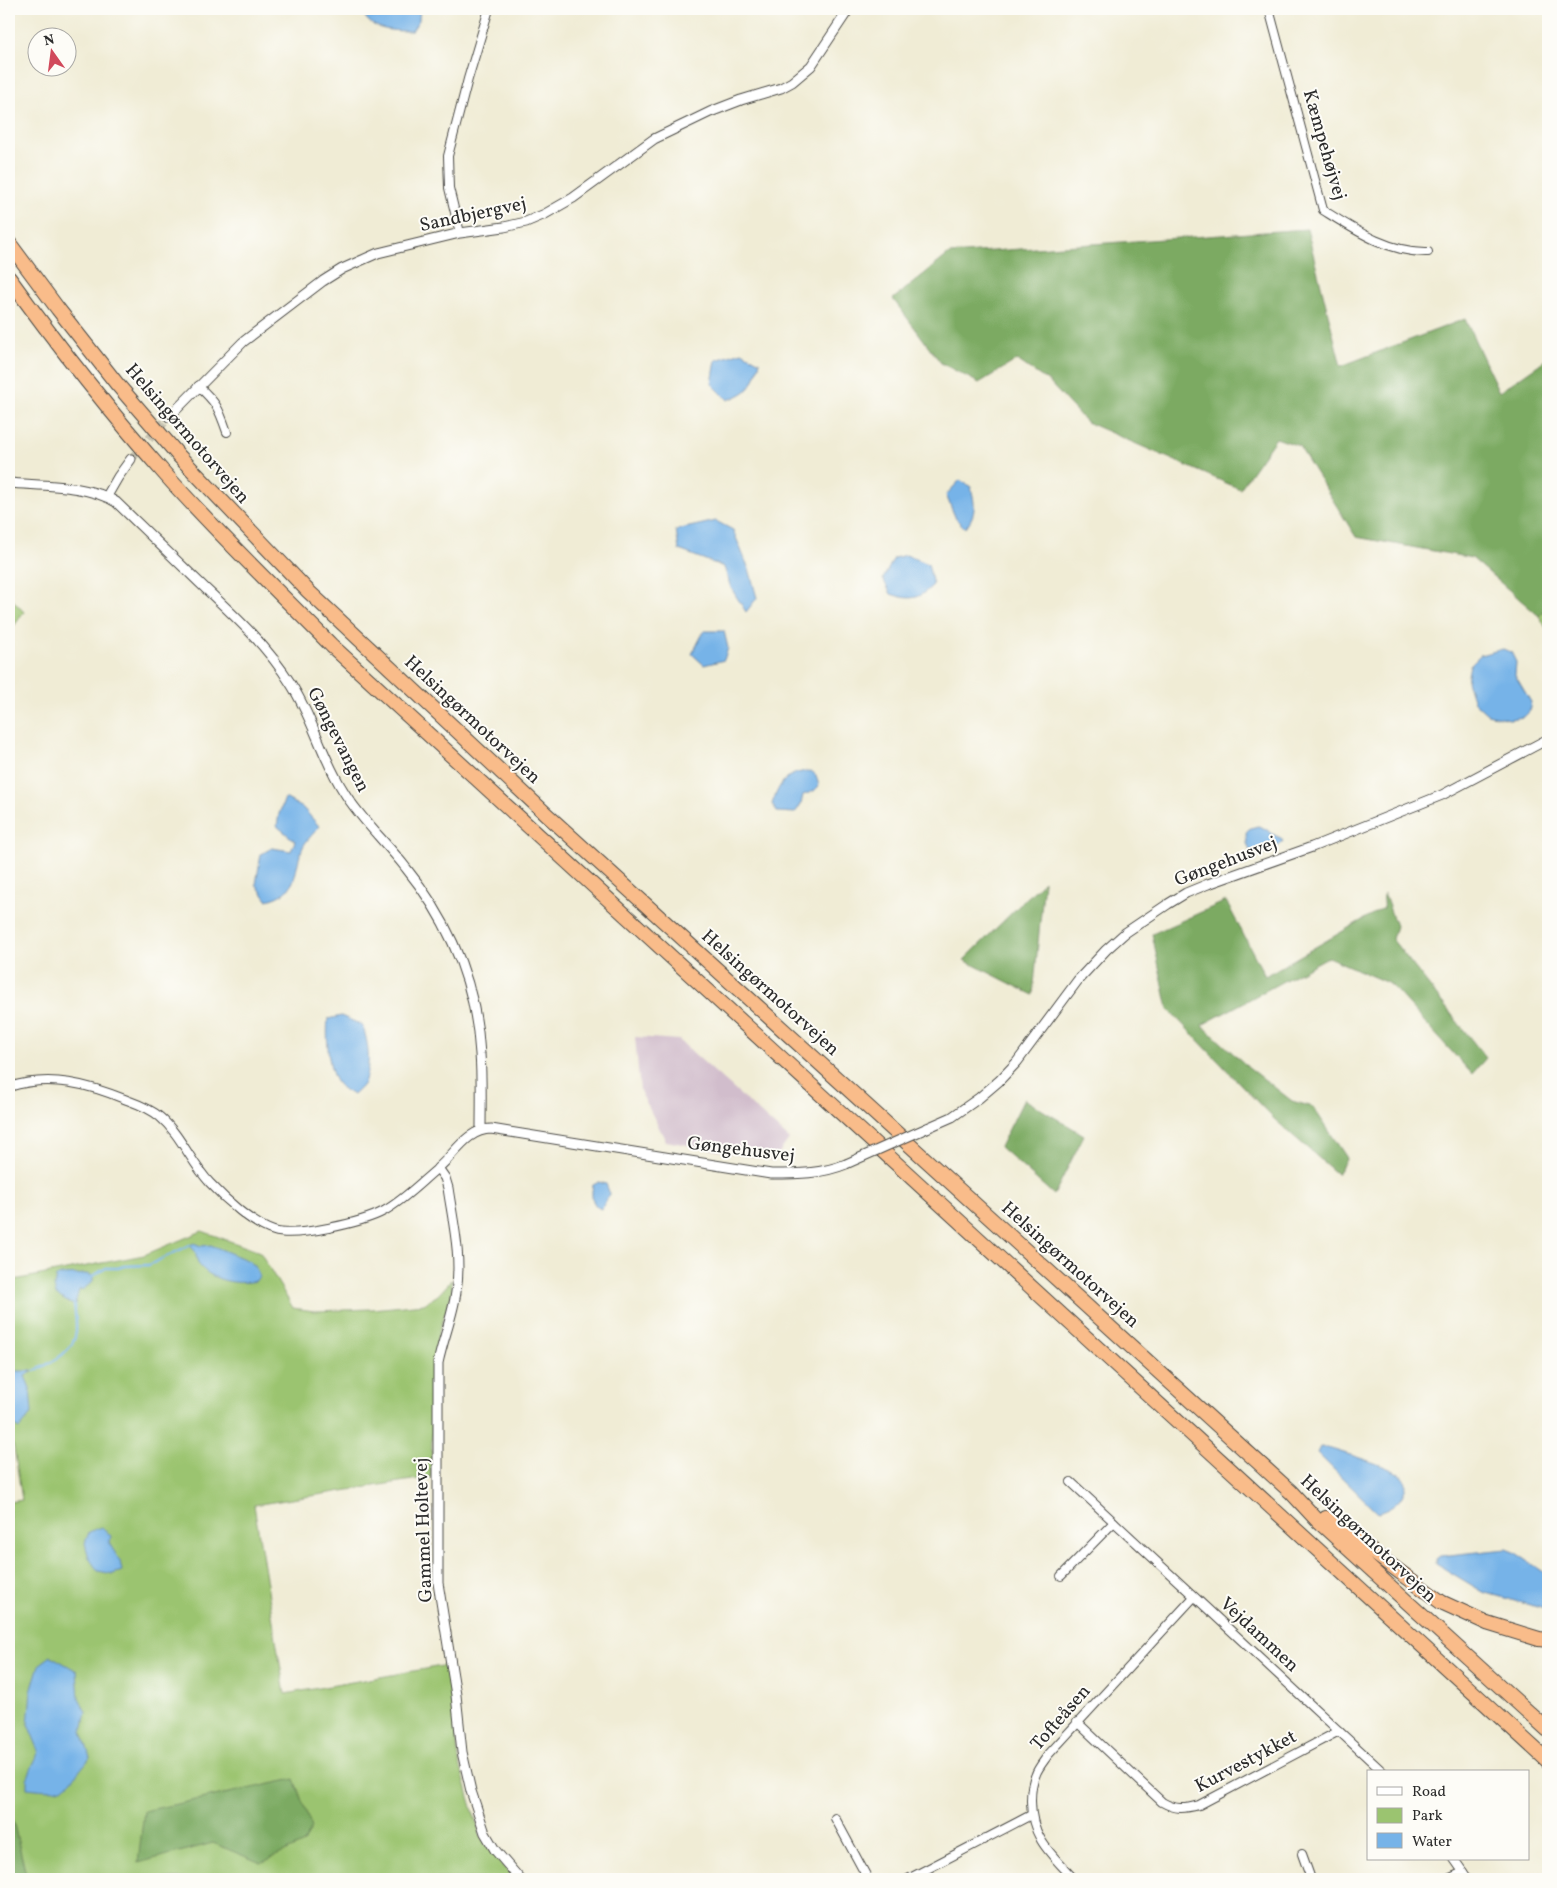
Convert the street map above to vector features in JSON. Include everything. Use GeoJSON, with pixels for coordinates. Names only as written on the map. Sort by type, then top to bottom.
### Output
{"type":"FeatureCollection","features":[{"type":"Feature","properties":{"kind":"highway","name":"Helsingørmotorvejen"},"geometry":{"type":"LineString","coordinates":[[9,243],[117,384],[179,456],[315,598],[546,814],[1291,1492],[1317,1520],[1548,1730]]}},
{"type":"Feature","properties":{"kind":"highway"},"geometry":{"type":"LineString","coordinates":[[9,278],[63,352],[166,475],[332,646],[1548,1761]]}},
{"type":"Feature","properties":{"kind":"highway"},"geometry":{"type":"LineString","coordinates":[[1291,1492],[1441,1602],[1487,1623],[1548,1640]]}},
{"type":"Feature","properties":{"kind":"street"},"geometry":{"type":"LineString","coordinates":[[460,232],[449,188],[448,156],[465,88],[489,9]]}},
{"type":"Feature","properties":{"kind":"street","name":"Sandbjergvej"},"geometry":{"type":"LineString","coordinates":[[169,417],[243,342],[317,284],[340,270],[378,253],[460,232],[512,226],[546,214],[573,198],[654,139],[710,112],[781,88],[792,82],[811,66],[849,9]]}},
{"type":"Feature","properties":{"kind":"street","name":"Kæmpehøjvej"},"geometry":{"type":"LineString","coordinates":[[1269,9],[1322,210],[1363,235],[1410,252],[1428,252]]}},
{"type":"Feature","properties":{"kind":"street"},"geometry":{"type":"LineString","coordinates":[[198,386],[218,407],[227,432]]}},
{"type":"Feature","properties":{"kind":"street"},"geometry":{"type":"LineString","coordinates":[[9,483],[87,490],[107,496],[118,476],[131,459]]}},
{"type":"Feature","properties":{"kind":"street","name":"Gøngevangen"},"geometry":{"type":"LineString","coordinates":[[107,496],[116,502],[241,622],[274,659],[292,685],[344,792],[358,812],[430,899],[456,947],[477,1019],[480,1054],[481,1129]]}},
{"type":"Feature","properties":{"kind":"street","name":"Gøngehusvej"},"geometry":{"type":"LineString","coordinates":[[481,1129],[491,1129],[772,1174],[816,1172],[846,1164],[952,1117],[979,1098],[1017,1062],[1078,980],[1101,956],[1126,933],[1186,893],[1312,847],[1442,795],[1548,740]]}},
{"type":"Feature","properties":{"kind":"street"},"geometry":{"type":"LineString","coordinates":[[9,1086],[39,1081],[70,1082],[85,1085],[142,1106],[159,1115],[172,1128],[197,1169],[212,1185],[244,1213],[272,1231],[298,1233],[365,1218],[384,1211],[438,1168],[468,1136],[481,1129]]}},
{"type":"Feature","properties":{"kind":"street","name":"Gammel Holtevej"},"geometry":{"type":"LineString","coordinates":[[438,1168],[445,1178],[448,1188],[458,1258],[458,1275],[456,1293],[438,1363],[438,1583],[456,1695],[462,1752],[471,1791],[485,1833],[495,1850],[520,1879]]}},
{"type":"Feature","properties":{"kind":"street","name":"Vejdammen"},"geometry":{"type":"LineString","coordinates":[[1071,1482],[1381,1770]]}},
{"type":"Feature","properties":{"kind":"street"},"geometry":{"type":"LineString","coordinates":[[1061,1576],[1114,1522]]}},
{"type":"Feature","properties":{"kind":"street","name":"Tofteåsen"},"geometry":{"type":"LineString","coordinates":[[1074,1879],[1044,1846],[1035,1831],[1031,1815],[1031,1794],[1035,1775],[1048,1755],[1077,1722],[1194,1597]]}},
{"type":"Feature","properties":{"kind":"street","name":"Kurvestykket"},"geometry":{"type":"LineString","coordinates":[[1077,1722],[1162,1802],[1173,1808],[1184,1809],[1199,1805],[1339,1731]]}},
{"type":"Feature","properties":{"kind":"street"},"geometry":{"type":"LineString","coordinates":[[908,1879],[1031,1815]]}},
{"type":"Feature","properties":{"kind":"street"},"geometry":{"type":"LineString","coordinates":[[835,1818],[868,1879]]}},
{"type":"Feature","properties":{"kind":"street"},"geometry":{"type":"LineString","coordinates":[[1302,1854],[1310,1879]]}},
{"type":"Feature","properties":{"kind":"street"},"geometry":{"type":"LineString","coordinates":[[1455,1860],[1468,1879]]}},
{"type":"Feature","properties":{"kind":"street"},"geometry":{"type":"LineString","coordinates":[[1448,1879],[1463,1872]]}},
{"type":"Feature","properties":{"kind":"shaded area"},"geometry":{"type":"Polygon","coordinates":[[[635,1037],[679,1040],[789,1139],[773,1161],[666,1141],[640,1091],[635,1037]]]}},
{"type":"Feature","properties":{"kind":"green space"},"geometry":{"type":"Polygon","coordinates":[[[1307,229],[1341,366],[1465,319],[1499,392],[1548,358],[1548,606],[1539,616],[1472,558],[1356,537],[1299,446],[1276,438],[1240,489],[1086,422],[1049,382],[1017,360],[979,383],[941,363],[893,299],[949,254],[1307,229]]]}},
{"type":"Feature","properties":{"kind":"green space"},"geometry":{"type":"Polygon","coordinates":[[[9,596],[24,612],[9,633],[9,596]]]}},
{"type":"Feature","properties":{"kind":"green space"},"geometry":{"type":"Polygon","coordinates":[[[1548,606],[1548,631],[1539,616],[1548,606]]]}},
{"type":"Feature","properties":{"kind":"green space"},"geometry":{"type":"Polygon","coordinates":[[[1044,881],[1033,995],[964,960],[1044,881]]]}},
{"type":"Feature","properties":{"kind":"green space"},"geometry":{"type":"Polygon","coordinates":[[[1384,893],[1396,926],[1392,939],[1486,1058],[1472,1074],[1390,984],[1328,957],[1202,1025],[1246,1065],[1292,1101],[1313,1107],[1347,1158],[1337,1174],[1273,1118],[1168,1009],[1152,934],[1226,901],[1265,976],[1383,908],[1384,893]]]}},
{"type":"Feature","properties":{"kind":"green space"},"geometry":{"type":"Polygon","coordinates":[[[1024,1099],[1084,1135],[1054,1195],[1000,1147],[1024,1099]]]}},
{"type":"Feature","properties":{"kind":"green space"},"geometry":{"type":"Polygon","coordinates":[[[202,1231],[260,1252],[293,1308],[314,1311],[372,1309],[424,1304],[438,1295],[452,1280],[452,1293],[438,1335],[434,1360],[431,1477],[254,1505],[285,1694],[447,1665],[459,1761],[481,1838],[514,1879],[27,1879],[13,1821],[9,1818],[9,1502],[22,1500],[14,1448],[9,1437],[9,1281],[144,1255],[202,1231]]]}},
{"type":"Feature","properties":{"kind":"green space"},"geometry":{"type":"Polygon","coordinates":[[[294,1779],[312,1828],[304,1843],[261,1863],[213,1843],[138,1863],[144,1811],[294,1779]]]}},
{"type":"Feature","properties":{"kind":"green space"},"geometry":{"type":"Polygon","coordinates":[[[9,1818],[13,1821],[27,1879],[9,1879],[9,1818]]]}},
{"type":"Feature","properties":{"kind":"water"},"geometry":{"type":"Polygon","coordinates":[[[362,9],[420,9],[419,20],[412,31],[389,30],[369,22],[362,9]]]}},
{"type":"Feature","properties":{"kind":"water"},"geometry":{"type":"Polygon","coordinates":[[[742,352],[760,362],[750,387],[742,394],[728,400],[712,384],[716,360],[742,352]]]}},
{"type":"Feature","properties":{"kind":"water"},"geometry":{"type":"Polygon","coordinates":[[[960,480],[971,487],[974,504],[972,518],[965,528],[956,519],[946,495],[960,480]]]}},
{"type":"Feature","properties":{"kind":"water"},"geometry":{"type":"Polygon","coordinates":[[[716,521],[733,530],[750,572],[757,598],[746,612],[731,588],[724,567],[679,550],[676,530],[716,521]]]}},
{"type":"Feature","properties":{"kind":"water"},"geometry":{"type":"Polygon","coordinates":[[[906,555],[928,564],[933,585],[919,596],[910,598],[891,594],[883,579],[894,558],[906,555]]]}},
{"type":"Feature","properties":{"kind":"water"},"geometry":{"type":"Polygon","coordinates":[[[704,631],[724,631],[728,648],[724,660],[704,665],[692,654],[704,631]]]}},
{"type":"Feature","properties":{"kind":"water"},"geometry":{"type":"Polygon","coordinates":[[[1503,649],[1511,652],[1516,662],[1515,675],[1531,702],[1529,712],[1524,717],[1509,719],[1487,714],[1474,702],[1467,681],[1470,665],[1480,655],[1503,649]]]}},
{"type":"Feature","properties":{"kind":"water"},"geometry":{"type":"Polygon","coordinates":[[[811,771],[816,775],[819,786],[814,791],[803,795],[801,804],[795,813],[777,812],[772,804],[781,784],[795,773],[811,771]]]}},
{"type":"Feature","properties":{"kind":"water"},"geometry":{"type":"Polygon","coordinates":[[[285,798],[303,808],[319,826],[304,845],[291,886],[278,897],[267,900],[256,884],[261,854],[272,848],[291,851],[295,841],[277,826],[285,798]]]}},
{"type":"Feature","properties":{"kind":"water"},"geometry":{"type":"Polygon","coordinates":[[[1258,826],[1281,838],[1283,842],[1274,850],[1258,856],[1250,850],[1246,832],[1258,826]]]}},
{"type":"Feature","properties":{"kind":"water"},"geometry":{"type":"Polygon","coordinates":[[[341,1016],[362,1025],[368,1046],[368,1069],[366,1076],[363,1084],[353,1095],[337,1083],[330,1061],[327,1034],[328,1019],[341,1016]]]}},
{"type":"Feature","properties":{"kind":"water"},"geometry":{"type":"Polygon","coordinates":[[[599,1182],[606,1184],[610,1194],[601,1209],[595,1205],[592,1195],[593,1185],[599,1182]]]}},
{"type":"Feature","properties":{"kind":"water"},"geometry":{"type":"Polygon","coordinates":[[[194,1243],[201,1246],[211,1245],[249,1261],[255,1266],[259,1276],[256,1281],[233,1282],[212,1275],[199,1264],[195,1251],[190,1245],[194,1243]]]}},
{"type":"Feature","properties":{"kind":"water"},"geometry":{"type":"Polygon","coordinates":[[[87,1274],[93,1276],[93,1281],[84,1289],[79,1290],[75,1304],[71,1304],[56,1295],[54,1286],[56,1277],[61,1275],[87,1274]]]}},
{"type":"Feature","properties":{"kind":"water"},"geometry":{"type":"Polygon","coordinates":[[[9,1371],[34,1371],[25,1376],[30,1388],[32,1413],[19,1429],[9,1422],[9,1371]]]}},
{"type":"Feature","properties":{"kind":"water"},"geometry":{"type":"Polygon","coordinates":[[[1320,1447],[1366,1460],[1395,1471],[1401,1475],[1406,1483],[1400,1500],[1394,1506],[1378,1513],[1317,1453],[1320,1447]]]}},
{"type":"Feature","properties":{"kind":"water"},"geometry":{"type":"Polygon","coordinates":[[[102,1527],[111,1536],[109,1543],[120,1561],[122,1571],[113,1574],[98,1571],[89,1558],[85,1543],[89,1532],[102,1527]]]}},
{"type":"Feature","properties":{"kind":"water"},"geometry":{"type":"Polygon","coordinates":[[[1506,1549],[1516,1553],[1548,1575],[1548,1610],[1483,1592],[1435,1563],[1436,1559],[1440,1556],[1506,1549]]]}},
{"type":"Feature","properties":{"kind":"water"},"geometry":{"type":"Polygon","coordinates":[[[51,1656],[77,1671],[79,1699],[86,1712],[82,1731],[90,1758],[69,1782],[58,1789],[27,1788],[27,1779],[39,1751],[28,1724],[31,1691],[39,1665],[51,1656]]]}},
{"type":"Feature","properties":{"kind":"waterway"},"geometry":{"type":"LineString","coordinates":[[93,1276],[106,1268],[149,1265],[190,1245]]}},
{"type":"Feature","properties":{"kind":"waterway"},"geometry":{"type":"LineString","coordinates":[[34,1371],[60,1356],[71,1346],[76,1332],[74,1304]]}},
{"type":"Feature","properties":{"kind":"tunnel"},"geometry":{"type":"LineString","coordinates":[[131,459],[169,417]]}}]}
